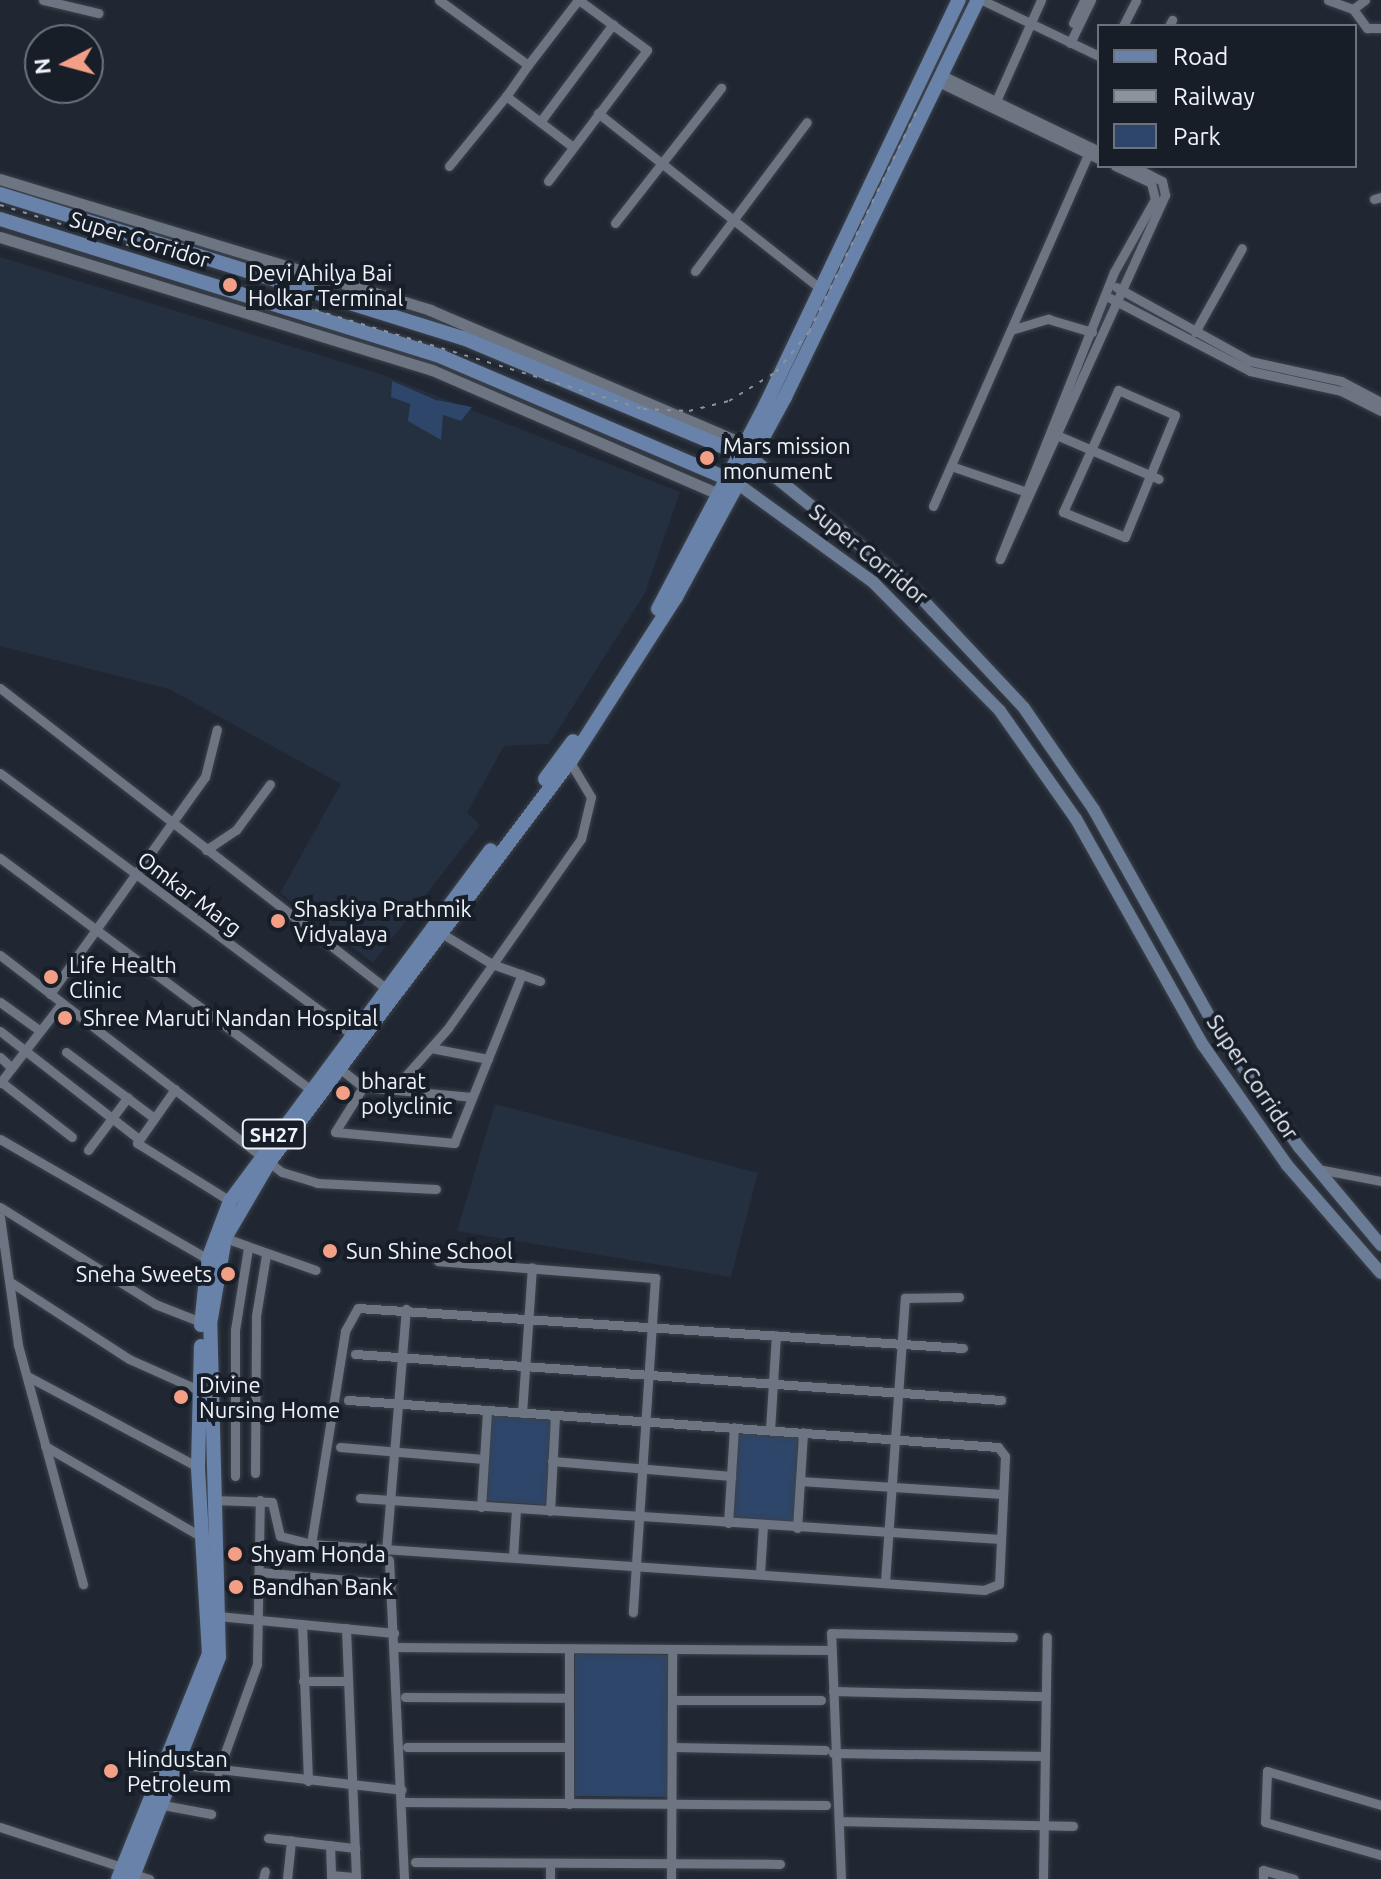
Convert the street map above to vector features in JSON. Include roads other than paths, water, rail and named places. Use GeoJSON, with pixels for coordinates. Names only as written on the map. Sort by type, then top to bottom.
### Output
{"type":"FeatureCollection","features":[{"type":"Feature","properties":{"kind":"main road"},"geometry":{"type":"LineString","coordinates":[[749,452],[782,370],[959,0]]}},
{"type":"Feature","properties":{"kind":"main road"},"geometry":{"type":"LineString","coordinates":[[749,452],[800,367],[980,0]]}},
{"type":"Feature","properties":{"kind":"main road","name":"Super Corridor"},"geometry":{"type":"LineString","coordinates":[[0,194],[463,338],[749,452],[909,585],[1024,708],[1094,810],[1217,1030],[1317,1169],[1381,1245]]}},
{"type":"Feature","properties":{"kind":"main road","name":"Super Corridor"},"geometry":{"type":"LineString","coordinates":[[0,219],[442,357],[733,481],[873,582],[1000,711],[1076,819],[1220,1070],[1287,1165],[1381,1273]]}},
{"type":"Feature","properties":{"kind":"main road"},"geometry":{"type":"LineString","coordinates":[[782,370],[800,367]]}},
{"type":"Feature","properties":{"kind":"main road","name":"SH27"},"geometry":{"type":"LineString","coordinates":[[126,1875],[173,1764],[215,1677],[218,1616],[210,1324],[225,1238],[265,1156],[310,1089],[441,933],[570,762],[749,452]]}},
{"type":"Feature","properties":{"kind":"main road","name":"SH27"},"geometry":{"type":"LineString","coordinates":[[126,1875],[163,1805],[209,1654],[198,1467],[201,1322],[208,1259],[230,1201],[339,1068],[354,1036],[384,987],[570,745],[725,497]]}},
{"type":"Feature","properties":{"kind":"street"},"geometry":{"type":"LineString","coordinates":[[43,0],[98,13]]}},
{"type":"Feature","properties":{"kind":"street"},"geometry":{"type":"LineString","coordinates":[[439,0],[528,65]]}},
{"type":"Feature","properties":{"kind":"street"},"geometry":{"type":"LineString","coordinates":[[449,166],[579,0],[647,50],[548,181]]}},
{"type":"Feature","properties":{"kind":"street"},"geometry":{"type":"LineString","coordinates":[[980,0],[1097,55]]}},
{"type":"Feature","properties":{"kind":"street"},"geometry":{"type":"LineString","coordinates":[[996,101],[1041,0]]}},
{"type":"Feature","properties":{"kind":"street"},"geometry":{"type":"LineString","coordinates":[[1067,42],[1084,0]]}},
{"type":"Feature","properties":{"kind":"street"},"geometry":{"type":"LineString","coordinates":[[1067,42],[1091,0]]}},
{"type":"Feature","properties":{"kind":"street"},"geometry":{"type":"LineString","coordinates":[[1124,24],[1136,0]]}},
{"type":"Feature","properties":{"kind":"street"},"geometry":{"type":"LineString","coordinates":[[1328,0],[1353,9],[1367,28],[1381,28]]}},
{"type":"Feature","properties":{"kind":"street"},"geometry":{"type":"LineString","coordinates":[[1353,9],[1365,0]]}},
{"type":"Feature","properties":{"kind":"street"},"geometry":{"type":"LineString","coordinates":[[540,122],[613,24]]}},
{"type":"Feature","properties":{"kind":"street"},"geometry":{"type":"LineString","coordinates":[[940,79],[996,101],[1093,151]]}},
{"type":"Feature","properties":{"kind":"street"},"geometry":{"type":"LineString","coordinates":[[940,79],[1093,151]]}},
{"type":"Feature","properties":{"kind":"street"},"geometry":{"type":"LineString","coordinates":[[615,223],[721,88]]}},
{"type":"Feature","properties":{"kind":"street"},"geometry":{"type":"LineString","coordinates":[[506,96],[573,147]]}},
{"type":"Feature","properties":{"kind":"street"},"geometry":{"type":"LineString","coordinates":[[598,113],[664,162],[821,289]]}},
{"type":"Feature","properties":{"kind":"street"},"geometry":{"type":"LineString","coordinates":[[695,271],[807,122]]}},
{"type":"Feature","properties":{"kind":"street"},"geometry":{"type":"LineString","coordinates":[[933,506],[1093,151]]}},
{"type":"Feature","properties":{"kind":"street"},"geometry":{"type":"LineString","coordinates":[[1110,298],[1092,332],[1053,434],[1024,491],[1000,559],[1155,194],[1151,183],[1119,168]]}},
{"type":"Feature","properties":{"kind":"street"},"geometry":{"type":"LineString","coordinates":[[1114,286],[1165,195],[1162,181],[1137,168]]}},
{"type":"Feature","properties":{"kind":"street"},"geometry":{"type":"LineString","coordinates":[[0,179],[430,310],[749,452]]}},
{"type":"Feature","properties":{"kind":"street"},"geometry":{"type":"LineString","coordinates":[[0,237],[443,374],[725,497]]}},
{"type":"Feature","properties":{"kind":"street"},"geometry":{"type":"LineString","coordinates":[[1195,332],[1242,248]]}},
{"type":"Feature","properties":{"kind":"street"},"geometry":{"type":"LineString","coordinates":[[1114,286],[1250,361],[1341,381],[1381,402]]}},
{"type":"Feature","properties":{"kind":"street"},"geometry":{"type":"LineString","coordinates":[[1110,298],[1250,371],[1341,391],[1381,411]]}},
{"type":"Feature","properties":{"kind":"street"},"geometry":{"type":"LineString","coordinates":[[1011,330],[1048,319],[1092,332]]}},
{"type":"Feature","properties":{"kind":"street"},"geometry":{"type":"LineString","coordinates":[[1118,390],[1171,411],[1155,477],[1125,537],[1069,518],[1063,512],[1090,450],[1118,390]]}},
{"type":"Feature","properties":{"kind":"street"},"geometry":{"type":"LineString","coordinates":[[1053,434],[1155,477]]}},
{"type":"Feature","properties":{"kind":"street"},"geometry":{"type":"LineString","coordinates":[[951,466],[1024,491]]}},
{"type":"Feature","properties":{"kind":"street"},"geometry":{"type":"LineString","coordinates":[[0,688],[384,987]]}},
{"type":"Feature","properties":{"kind":"street"},"geometry":{"type":"LineString","coordinates":[[50,994],[205,777],[217,729]]}},
{"type":"Feature","properties":{"kind":"street"},"geometry":{"type":"LineString","coordinates":[[393,1090],[431,1048],[492,964],[592,812],[570,762]]}},
{"type":"Feature","properties":{"kind":"street","name":"Omkar Marg"},"geometry":{"type":"LineString","coordinates":[[0,773],[354,1036]]}},
{"type":"Feature","properties":{"kind":"street"},"geometry":{"type":"LineString","coordinates":[[206,850],[236,830],[270,784]]}},
{"type":"Feature","properties":{"kind":"street"},"geometry":{"type":"LineString","coordinates":[[0,858],[94,934],[310,1089]]}},
{"type":"Feature","properties":{"kind":"street"},"geometry":{"type":"LineString","coordinates":[[441,933],[492,964],[540,981]]}},
{"type":"Feature","properties":{"kind":"street"},"geometry":{"type":"LineString","coordinates":[[0,955],[265,1156],[313,1183],[436,1189]]}},
{"type":"Feature","properties":{"kind":"street"},"geometry":{"type":"LineString","coordinates":[[363,1087],[335,1132],[454,1143],[522,974]]}},
{"type":"Feature","properties":{"kind":"street"},"geometry":{"type":"LineString","coordinates":[[61,1004],[0,1082],[72,1137]]}},
{"type":"Feature","properties":{"kind":"street"},"geometry":{"type":"LineString","coordinates":[[2,1007],[39,1030]]}},
{"type":"Feature","properties":{"kind":"street"},"geometry":{"type":"LineString","coordinates":[[0,1031],[136,1137],[230,1201]]}},
{"type":"Feature","properties":{"kind":"street"},"geometry":{"type":"LineString","coordinates":[[431,1048],[488,1059]]}},
{"type":"Feature","properties":{"kind":"street"},"geometry":{"type":"LineString","coordinates":[[66,1052],[153,1117]]}},
{"type":"Feature","properties":{"kind":"street"},"geometry":{"type":"LineString","coordinates":[[0,1057],[12,1068]]}},
{"type":"Feature","properties":{"kind":"street"},"geometry":{"type":"LineString","coordinates":[[339,1068],[363,1087],[472,1097]]}},
{"type":"Feature","properties":{"kind":"street"},"geometry":{"type":"LineString","coordinates":[[136,1137],[175,1089]]}},
{"type":"Feature","properties":{"kind":"street"},"geometry":{"type":"LineString","coordinates":[[88,1150],[128,1097]]}},
{"type":"Feature","properties":{"kind":"street"},"geometry":{"type":"LineString","coordinates":[[0,1139],[208,1259]]}},
{"type":"Feature","properties":{"kind":"street"},"geometry":{"type":"LineString","coordinates":[[1317,1169],[1381,1181]]}},
{"type":"Feature","properties":{"kind":"street"},"geometry":{"type":"LineString","coordinates":[[0,1207],[155,1304],[201,1322]]}},
{"type":"Feature","properties":{"kind":"street"},"geometry":{"type":"LineString","coordinates":[[0,1217],[29,1377],[83,1584]]}},
{"type":"Feature","properties":{"kind":"street"},"geometry":{"type":"LineString","coordinates":[[225,1238],[266,1255],[316,1270]]}},
{"type":"Feature","properties":{"kind":"street"},"geometry":{"type":"LineString","coordinates":[[235,1476],[235,1330],[248,1248]]}},
{"type":"Feature","properties":{"kind":"street"},"geometry":{"type":"LineString","coordinates":[[255,1473],[256,1316],[266,1255]]}},
{"type":"Feature","properties":{"kind":"street"},"geometry":{"type":"LineString","coordinates":[[438,1261],[650,1275],[656,1283],[633,1612]]}},
{"type":"Feature","properties":{"kind":"street"},"geometry":{"type":"LineString","coordinates":[[522,1413],[532,1267]]}},
{"type":"Feature","properties":{"kind":"street"},"geometry":{"type":"LineString","coordinates":[[12,1283],[129,1359],[201,1391]]}},
{"type":"Feature","properties":{"kind":"street"},"geometry":{"type":"LineString","coordinates":[[885,1582],[905,1298],[959,1297]]}},
{"type":"Feature","properties":{"kind":"street"},"geometry":{"type":"LineString","coordinates":[[311,1544],[348,1320],[358,1308],[963,1348]]}},
{"type":"Feature","properties":{"kind":"street"},"geometry":{"type":"LineString","coordinates":[[404,1879],[403,1802],[388,1556],[406,1309]]}},
{"type":"Feature","properties":{"kind":"street"},"geometry":{"type":"LineString","coordinates":[[770,1430],[776,1335]]}},
{"type":"Feature","properties":{"kind":"street"},"geometry":{"type":"LineString","coordinates":[[355,1354],[1001,1400]]}},
{"type":"Feature","properties":{"kind":"street"},"geometry":{"type":"LineString","coordinates":[[29,1377],[198,1467]]}},
{"type":"Feature","properties":{"kind":"street"},"geometry":{"type":"LineString","coordinates":[[213,1500],[260,1500],[275,1505],[284,1540],[388,1556],[513,1557],[996,1588],[1005,1456],[998,1447],[348,1400]]}},
{"type":"Feature","properties":{"kind":"street"},"geometry":{"type":"LineString","coordinates":[[481,1507],[487,1411]]}},
{"type":"Feature","properties":{"kind":"street"},"geometry":{"type":"LineString","coordinates":[[550,1511],[555,1415]]}},
{"type":"Feature","properties":{"kind":"street"},"geometry":{"type":"LineString","coordinates":[[728,1523],[734,1427]]}},
{"type":"Feature","properties":{"kind":"street"},"geometry":{"type":"LineString","coordinates":[[797,1528],[803,1432]]}},
{"type":"Feature","properties":{"kind":"street"},"geometry":{"type":"LineString","coordinates":[[45,1446],[202,1537]]}},
{"type":"Feature","properties":{"kind":"street"},"geometry":{"type":"LineString","coordinates":[[340,1447],[484,1459]]}},
{"type":"Feature","properties":{"kind":"street"},"geometry":{"type":"LineString","coordinates":[[552,1461],[731,1476]]}},
{"type":"Feature","properties":{"kind":"street"},"geometry":{"type":"LineString","coordinates":[[800,1481],[1003,1494]]}},
{"type":"Feature","properties":{"kind":"street"},"geometry":{"type":"LineString","coordinates":[[360,1498],[1001,1539]]}},
{"type":"Feature","properties":{"kind":"street"},"geometry":{"type":"LineString","coordinates":[[218,1772],[257,1664],[260,1500]]}},
{"type":"Feature","properties":{"kind":"street"},"geometry":{"type":"LineString","coordinates":[[513,1557],[516,1509]]}},
{"type":"Feature","properties":{"kind":"street"},"geometry":{"type":"LineString","coordinates":[[760,1573],[763,1525]]}},
{"type":"Feature","properties":{"kind":"street"},"geometry":{"type":"LineString","coordinates":[[260,1572],[391,1584]]}},
{"type":"Feature","properties":{"kind":"street"},"geometry":{"type":"LineString","coordinates":[[218,1616],[394,1633]]}},
{"type":"Feature","properties":{"kind":"street"},"geometry":{"type":"LineString","coordinates":[[302,1624],[308,1781]]}},
{"type":"Feature","properties":{"kind":"street"},"geometry":{"type":"LineString","coordinates":[[330,1845],[331,1877],[356,1878],[346,1628]]}},
{"type":"Feature","properties":{"kind":"street"},"geometry":{"type":"LineString","coordinates":[[841,1879],[839,1821],[829,1751],[833,1691],[831,1633],[1013,1637]]}},
{"type":"Feature","properties":{"kind":"street"},"geometry":{"type":"LineString","coordinates":[[1043,1879],[1047,1637]]}},
{"type":"Feature","properties":{"kind":"street"},"geometry":{"type":"LineString","coordinates":[[394,1647],[826,1650]]}},
{"type":"Feature","properties":{"kind":"street"},"geometry":{"type":"LineString","coordinates":[[569,1650],[569,1804]]}},
{"type":"Feature","properties":{"kind":"street"},"geometry":{"type":"LineString","coordinates":[[671,1879],[674,1747],[672,1651]]}},
{"type":"Feature","properties":{"kind":"street"},"geometry":{"type":"LineString","coordinates":[[303,1681],[348,1681]]}},
{"type":"Feature","properties":{"kind":"street"},"geometry":{"type":"LineString","coordinates":[[833,1691],[1045,1696]]}},
{"type":"Feature","properties":{"kind":"street"},"geometry":{"type":"LineString","coordinates":[[405,1697],[569,1698]]}},
{"type":"Feature","properties":{"kind":"street"},"geometry":{"type":"LineString","coordinates":[[673,1700],[821,1700]]}},
{"type":"Feature","properties":{"kind":"street"},"geometry":{"type":"LineString","coordinates":[[407,1747],[569,1747]]}},
{"type":"Feature","properties":{"kind":"street"},"geometry":{"type":"LineString","coordinates":[[674,1747],[1045,1756]]}},
{"type":"Feature","properties":{"kind":"street"},"geometry":{"type":"LineString","coordinates":[[173,1764],[218,1772],[402,1790]]}},
{"type":"Feature","properties":{"kind":"street"},"geometry":{"type":"LineString","coordinates":[[1381,1805],[1267,1771],[1265,1822],[1381,1855]]}},
{"type":"Feature","properties":{"kind":"street"},"geometry":{"type":"LineString","coordinates":[[403,1802],[826,1805]]}},
{"type":"Feature","properties":{"kind":"street"},"geometry":{"type":"LineString","coordinates":[[163,1805],[211,1814]]}},
{"type":"Feature","properties":{"kind":"street"},"geometry":{"type":"LineString","coordinates":[[839,1821],[1045,1823],[1073,1826]]}},
{"type":"Feature","properties":{"kind":"street"},"geometry":{"type":"LineString","coordinates":[[0,1827],[126,1875],[149,1879]]}},
{"type":"Feature","properties":{"kind":"street"},"geometry":{"type":"LineString","coordinates":[[268,1838],[355,1848]]}},
{"type":"Feature","properties":{"kind":"street"},"geometry":{"type":"LineString","coordinates":[[287,1879],[291,1840]]}},
{"type":"Feature","properties":{"kind":"street"},"geometry":{"type":"LineString","coordinates":[[415,1862],[780,1864]]}},
{"type":"Feature","properties":{"kind":"street"},"geometry":{"type":"LineString","coordinates":[[550,1863],[550,1879]]}},
{"type":"Feature","properties":{"kind":"street"},"geometry":{"type":"LineString","coordinates":[[1263,1879],[1263,1870],[1294,1879]]}},
{"type":"Feature","properties":{"kind":"railway"},"geometry":{"type":"LineString","coordinates":[[315,310],[643,409],[689,411],[729,401],[776,372],[809,332],[916,113]]}},
{"type":"Feature","properties":{"kind":"railway"},"geometry":{"type":"LineString","coordinates":[[0,205],[147,251]]}},
{"type":"Feature","properties":{"kind":"place","name":"Devi Ahilya Bai Holkar Terminal"},"geometry":{"type":"Point","coordinates":[230,285]}},
{"type":"Feature","properties":{"kind":"place","name":"Mars mission monument"},"geometry":{"type":"Point","coordinates":[707,458]}},
{"type":"Feature","properties":{"kind":"place","name":"Shaskiya Prathmik Vidyalaya"},"geometry":{"type":"Point","coordinates":[278,921]}},
{"type":"Feature","properties":{"kind":"place","name":"Life Health Clinic"},"geometry":{"type":"Point","coordinates":[51,977]}},
{"type":"Feature","properties":{"kind":"place","name":"Shree Maruti Nandan Hospital"},"geometry":{"type":"Point","coordinates":[65,1018]}},
{"type":"Feature","properties":{"kind":"place","name":"bharat polyclinic"},"geometry":{"type":"Point","coordinates":[343,1093]}},
{"type":"Feature","properties":{"kind":"place","name":"Sun Shine School"},"geometry":{"type":"Point","coordinates":[330,1251]}},
{"type":"Feature","properties":{"kind":"place","name":"Sneha Sweets"},"geometry":{"type":"Point","coordinates":[228,1274]}},
{"type":"Feature","properties":{"kind":"place","name":"Divine Nursing Home"},"geometry":{"type":"Point","coordinates":[181,1397]}},
{"type":"Feature","properties":{"kind":"place","name":"Shyam Honda"},"geometry":{"type":"Point","coordinates":[235,1554]}},
{"type":"Feature","properties":{"kind":"place","name":"Bandhan Bank"},"geometry":{"type":"Point","coordinates":[236,1587]}},
{"type":"Feature","properties":{"kind":"place","name":"Hindustan Petroleum"},"geometry":{"type":"Point","coordinates":[111,1771]}}]}
